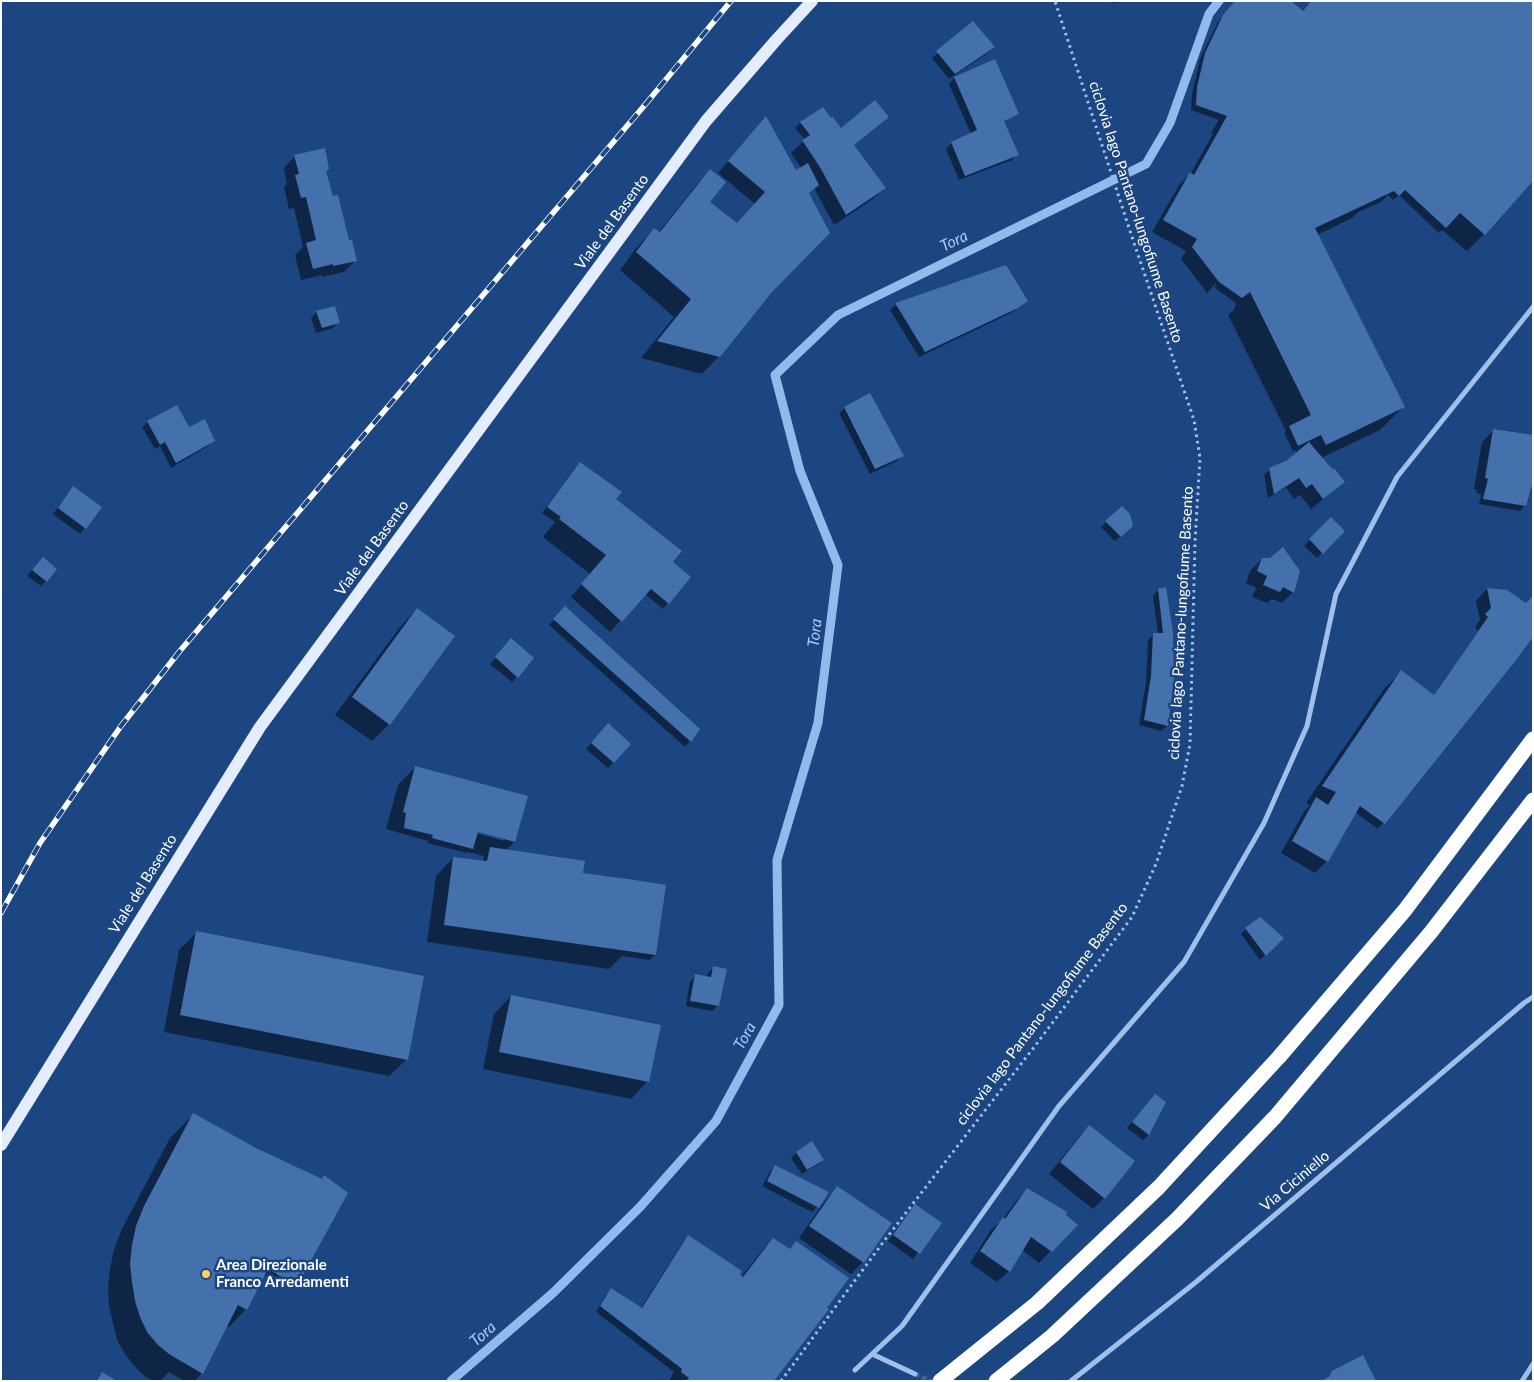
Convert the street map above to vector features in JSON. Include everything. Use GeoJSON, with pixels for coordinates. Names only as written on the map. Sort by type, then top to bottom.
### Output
{"type":"FeatureCollection","features":[{"type":"Feature","properties":{"kind":"highway"},"geometry":{"type":"LineString","coordinates":[[940,1381],[1037,1303],[1159,1187],[1278,1057],[1405,910],[1533,739]]}},
{"type":"Feature","properties":{"kind":"highway"},"geometry":{"type":"LineString","coordinates":[[996,1381],[1052,1336],[1156,1239],[1275,1117],[1431,932],[1533,800]]}},
{"type":"Feature","properties":{"kind":"main road","name":"Viale del Basento"},"geometry":{"type":"LineString","coordinates":[[1,1145],[260,727],[706,121],[812,1]]}},
{"type":"Feature","properties":{"kind":"street"},"geometry":{"type":"LineString","coordinates":[[855,1370],[902,1326],[1059,1106],[1184,962],[1264,823],[1307,726],[1336,594],[1397,478],[1533,307]]}},
{"type":"Feature","properties":{"kind":"street","name":"Via Ciciniello"},"geometry":{"type":"LineString","coordinates":[[1070,1381],[1196,1282],[1533,997]]}},
{"type":"Feature","properties":{"kind":"street"},"geometry":{"type":"LineString","coordinates":[[872,1354],[915,1374]]}},
{"type":"Feature","properties":{"kind":"street"},"geometry":{"type":"LineString","coordinates":[[1522,1381],[1531,1373],[1533,1364]]}},
{"type":"Feature","properties":{"kind":"path","name":"ciclovia lago Pantano-lungofiume Basento"},"geometry":{"type":"LineString","coordinates":[[781,1381],[881,1245],[1132,917],[1156,864],[1182,786],[1190,744],[1195,542],[1200,458],[1194,420],[1055,1]]}},
{"type":"Feature","properties":{"kind":"building"},"geometry":{"type":"Polygon","coordinates":[[[1235,1],[1291,1],[1303,11],[1311,1],[1533,1],[1533,181],[1485,235],[1460,213],[1446,228],[1405,190],[1399,196],[1394,191],[1315,228],[1405,407],[1326,445],[1321,435],[1298,446],[1289,426],[1311,415],[1250,292],[1242,298],[1219,282],[1192,247],[1197,239],[1163,220],[1190,172],[1194,175],[1227,116],[1196,105],[1197,87],[1205,53],[1223,15],[1235,1]]]}},
{"type":"Feature","properties":{"kind":"building"},"geometry":{"type":"Polygon","coordinates":[[[973,21],[995,47],[955,74],[936,51],[973,21]]]}},
{"type":"Feature","properties":{"kind":"building"},"geometry":{"type":"Polygon","coordinates":[[[995,59],[1019,114],[1004,121],[1019,155],[965,176],[951,142],[977,130],[954,77],[995,59]]]}},
{"type":"Feature","properties":{"kind":"building"},"geometry":{"type":"Polygon","coordinates":[[[875,100],[889,117],[854,145],[886,188],[846,215],[821,169],[802,140],[810,135],[800,122],[823,107],[841,128],[875,100]]]}},
{"type":"Feature","properties":{"kind":"building"},"geometry":{"type":"Polygon","coordinates":[[[766,116],[796,170],[808,163],[819,185],[809,193],[830,233],[772,292],[720,357],[657,341],[691,299],[636,252],[654,228],[660,232],[710,169],[726,182],[710,202],[737,223],[765,192],[728,161],[766,116]]]}},
{"type":"Feature","properties":{"kind":"building"},"geometry":{"type":"Polygon","coordinates":[[[325,148],[329,169],[326,171],[333,196],[338,195],[349,240],[352,240],[357,261],[313,269],[306,243],[316,240],[306,197],[301,198],[295,175],[299,174],[294,155],[325,148]]]}},
{"type":"Feature","properties":{"kind":"building"},"geometry":{"type":"Polygon","coordinates":[[[1006,265],[1028,301],[1018,308],[925,352],[895,303],[1006,265]]]}},
{"type":"Feature","properties":{"kind":"building"},"geometry":{"type":"Polygon","coordinates":[[[335,306],[340,323],[322,328],[316,311],[335,306]]]}},
{"type":"Feature","properties":{"kind":"building"},"geometry":{"type":"Polygon","coordinates":[[[870,393],[904,456],[875,469],[844,407],[870,393]]]}},
{"type":"Feature","properties":{"kind":"building"},"geometry":{"type":"Polygon","coordinates":[[[177,405],[189,427],[205,419],[215,441],[176,463],[165,442],[160,445],[147,421],[177,405]]]}},
{"type":"Feature","properties":{"kind":"building"},"geometry":{"type":"Polygon","coordinates":[[[1493,429],[1533,435],[1533,481],[1526,506],[1483,499],[1488,479],[1485,478],[1493,429]]]}},
{"type":"Feature","properties":{"kind":"building"},"geometry":{"type":"Polygon","coordinates":[[[1309,442],[1345,482],[1323,499],[1312,484],[1306,488],[1299,478],[1274,494],[1269,468],[1286,461],[1309,442]]]}},
{"type":"Feature","properties":{"kind":"building"},"geometry":{"type":"Polygon","coordinates":[[[580,462],[622,492],[616,499],[682,551],[673,562],[691,577],[669,604],[651,589],[622,622],[581,584],[606,555],[559,519],[561,517],[547,507],[580,462]]]}},
{"type":"Feature","properties":{"kind":"building"},"geometry":{"type":"Polygon","coordinates":[[[73,486],[102,507],[86,529],[58,508],[73,486]]]}},
{"type":"Feature","properties":{"kind":"building"},"geometry":{"type":"Polygon","coordinates":[[[1122,506],[1130,514],[1133,526],[1121,537],[1105,521],[1122,506]]]}},
{"type":"Feature","properties":{"kind":"building"},"geometry":{"type":"Polygon","coordinates":[[[1331,517],[1345,531],[1323,554],[1309,539],[1331,517]]]}},
{"type":"Feature","properties":{"kind":"building"},"geometry":{"type":"Polygon","coordinates":[[[1283,547],[1300,571],[1294,593],[1283,587],[1280,592],[1263,585],[1267,576],[1257,571],[1262,558],[1270,558],[1283,547]]]}},
{"type":"Feature","properties":{"kind":"building"},"geometry":{"type":"Polygon","coordinates":[[[43,557],[57,569],[47,582],[32,570],[43,557]]]}},
{"type":"Feature","properties":{"kind":"building"},"geometry":{"type":"Polygon","coordinates":[[[1166,587],[1173,633],[1174,679],[1168,726],[1144,720],[1151,676],[1153,633],[1163,633],[1158,589],[1166,587]]]}},
{"type":"Feature","properties":{"kind":"building"},"geometry":{"type":"Polygon","coordinates":[[[1487,588],[1507,590],[1526,603],[1533,596],[1533,637],[1516,660],[1385,824],[1360,806],[1328,862],[1292,841],[1316,797],[1328,805],[1336,792],[1322,786],[1401,670],[1434,695],[1488,617],[1485,614],[1491,608],[1487,588]]]}},
{"type":"Feature","properties":{"kind":"building"},"geometry":{"type":"Polygon","coordinates":[[[565,606],[700,729],[691,742],[553,619],[565,606]]]}},
{"type":"Feature","properties":{"kind":"building"},"geometry":{"type":"Polygon","coordinates":[[[417,608],[455,636],[390,725],[352,697],[417,608]]]}},
{"type":"Feature","properties":{"kind":"building"},"geometry":{"type":"Polygon","coordinates":[[[511,638],[534,658],[518,678],[495,657],[511,638]]]}},
{"type":"Feature","properties":{"kind":"building"},"geometry":{"type":"Polygon","coordinates":[[[608,723],[631,744],[614,763],[591,743],[608,723]]]}},
{"type":"Feature","properties":{"kind":"building"},"geometry":{"type":"Polygon","coordinates":[[[415,766],[528,796],[515,842],[478,832],[473,849],[432,838],[433,835],[404,828],[406,813],[403,812],[415,766]]]}},
{"type":"Feature","properties":{"kind":"building"},"geometry":{"type":"Polygon","coordinates":[[[490,847],[585,861],[583,873],[666,885],[656,955],[444,925],[453,857],[487,861],[490,847]]]}},
{"type":"Feature","properties":{"kind":"building"},"geometry":{"type":"Polygon","coordinates":[[[1260,917],[1284,938],[1266,956],[1245,928],[1260,917]]]}},
{"type":"Feature","properties":{"kind":"building"},"geometry":{"type":"Polygon","coordinates":[[[196,931],[424,976],[408,1060],[180,1015],[196,931]]]}},
{"type":"Feature","properties":{"kind":"building"},"geometry":{"type":"Polygon","coordinates":[[[713,966],[727,969],[719,1006],[690,1001],[695,974],[711,977],[713,966]]]}},
{"type":"Feature","properties":{"kind":"building"},"geometry":{"type":"Polygon","coordinates":[[[511,995],[661,1025],[649,1082],[499,1052],[511,995]]]}},
{"type":"Feature","properties":{"kind":"building"},"geometry":{"type":"Polygon","coordinates":[[[1155,1094],[1166,1102],[1149,1135],[1132,1122],[1155,1094]]]}},
{"type":"Feature","properties":{"kind":"building"},"geometry":{"type":"Polygon","coordinates":[[[193,1113],[256,1148],[322,1179],[324,1175],[348,1193],[297,1286],[268,1269],[247,1310],[238,1305],[203,1374],[169,1354],[147,1332],[135,1301],[130,1264],[136,1226],[144,1206],[193,1113]]]}},
{"type":"Feature","properties":{"kind":"building"},"geometry":{"type":"Polygon","coordinates":[[[1089,1125],[1135,1161],[1105,1199],[1060,1162],[1089,1125]]]}},
{"type":"Feature","properties":{"kind":"building"},"geometry":{"type":"Polygon","coordinates":[[[812,1141],[824,1160],[807,1170],[796,1152],[812,1141]]]}},
{"type":"Feature","properties":{"kind":"building"},"geometry":{"type":"Polygon","coordinates":[[[775,1165],[829,1192],[819,1208],[767,1181],[775,1165]]]}},
{"type":"Feature","properties":{"kind":"building"},"geometry":{"type":"Polygon","coordinates":[[[837,1186],[892,1223],[864,1263],[809,1226],[837,1186]]]}},
{"type":"Feature","properties":{"kind":"building"},"geometry":{"type":"Polygon","coordinates":[[[1027,1188],[1067,1212],[1066,1215],[1078,1225],[1052,1252],[1031,1237],[1010,1272],[980,1251],[1003,1217],[1005,1219],[1027,1188]]]}},
{"type":"Feature","properties":{"kind":"building"},"geometry":{"type":"Polygon","coordinates":[[[915,1204],[942,1223],[920,1254],[893,1235],[915,1204]]]}},
{"type":"Feature","properties":{"kind":"building"},"geometry":{"type":"Polygon","coordinates":[[[688,1235],[742,1271],[740,1274],[743,1277],[773,1238],[790,1249],[796,1241],[849,1278],[827,1308],[829,1309],[774,1381],[686,1381],[689,1378],[681,1372],[682,1369],[600,1306],[611,1288],[642,1308],[688,1235]]]}},
{"type":"Feature","properties":{"kind":"building"},"geometry":{"type":"Polygon","coordinates":[[[1363,1355],[1376,1381],[1321,1381],[1330,1376],[1332,1371],[1363,1355]]]}},
{"type":"Feature","properties":{"kind":"building"},"geometry":{"type":"Polygon","coordinates":[[[102,1372],[117,1381],[97,1381],[102,1372]]]}},
{"type":"Feature","properties":{"kind":"waterway","name":"Tora"},"geometry":{"type":"LineString","coordinates":[[451,1381],[553,1293],[640,1207],[716,1121],[779,1005],[777,860],[818,723],[838,565],[800,471],[775,375],[838,315],[1146,164],[1170,123],[1209,14],[1219,1]]}},
{"type":"Feature","properties":{"kind":"tunnel"},"geometry":{"type":"LineString","coordinates":[[915,1374],[931,1381]]}},
{"type":"Feature","properties":{"kind":"railway"},"geometry":{"type":"LineString","coordinates":[[1,913],[40,843],[121,726],[179,652],[644,106],[731,1]]}},
{"type":"Feature","properties":{"kind":"place","name":"Area Direzionale Franco Arredamenti"},"geometry":{"type":"Point","coordinates":[206,1274]}}]}
